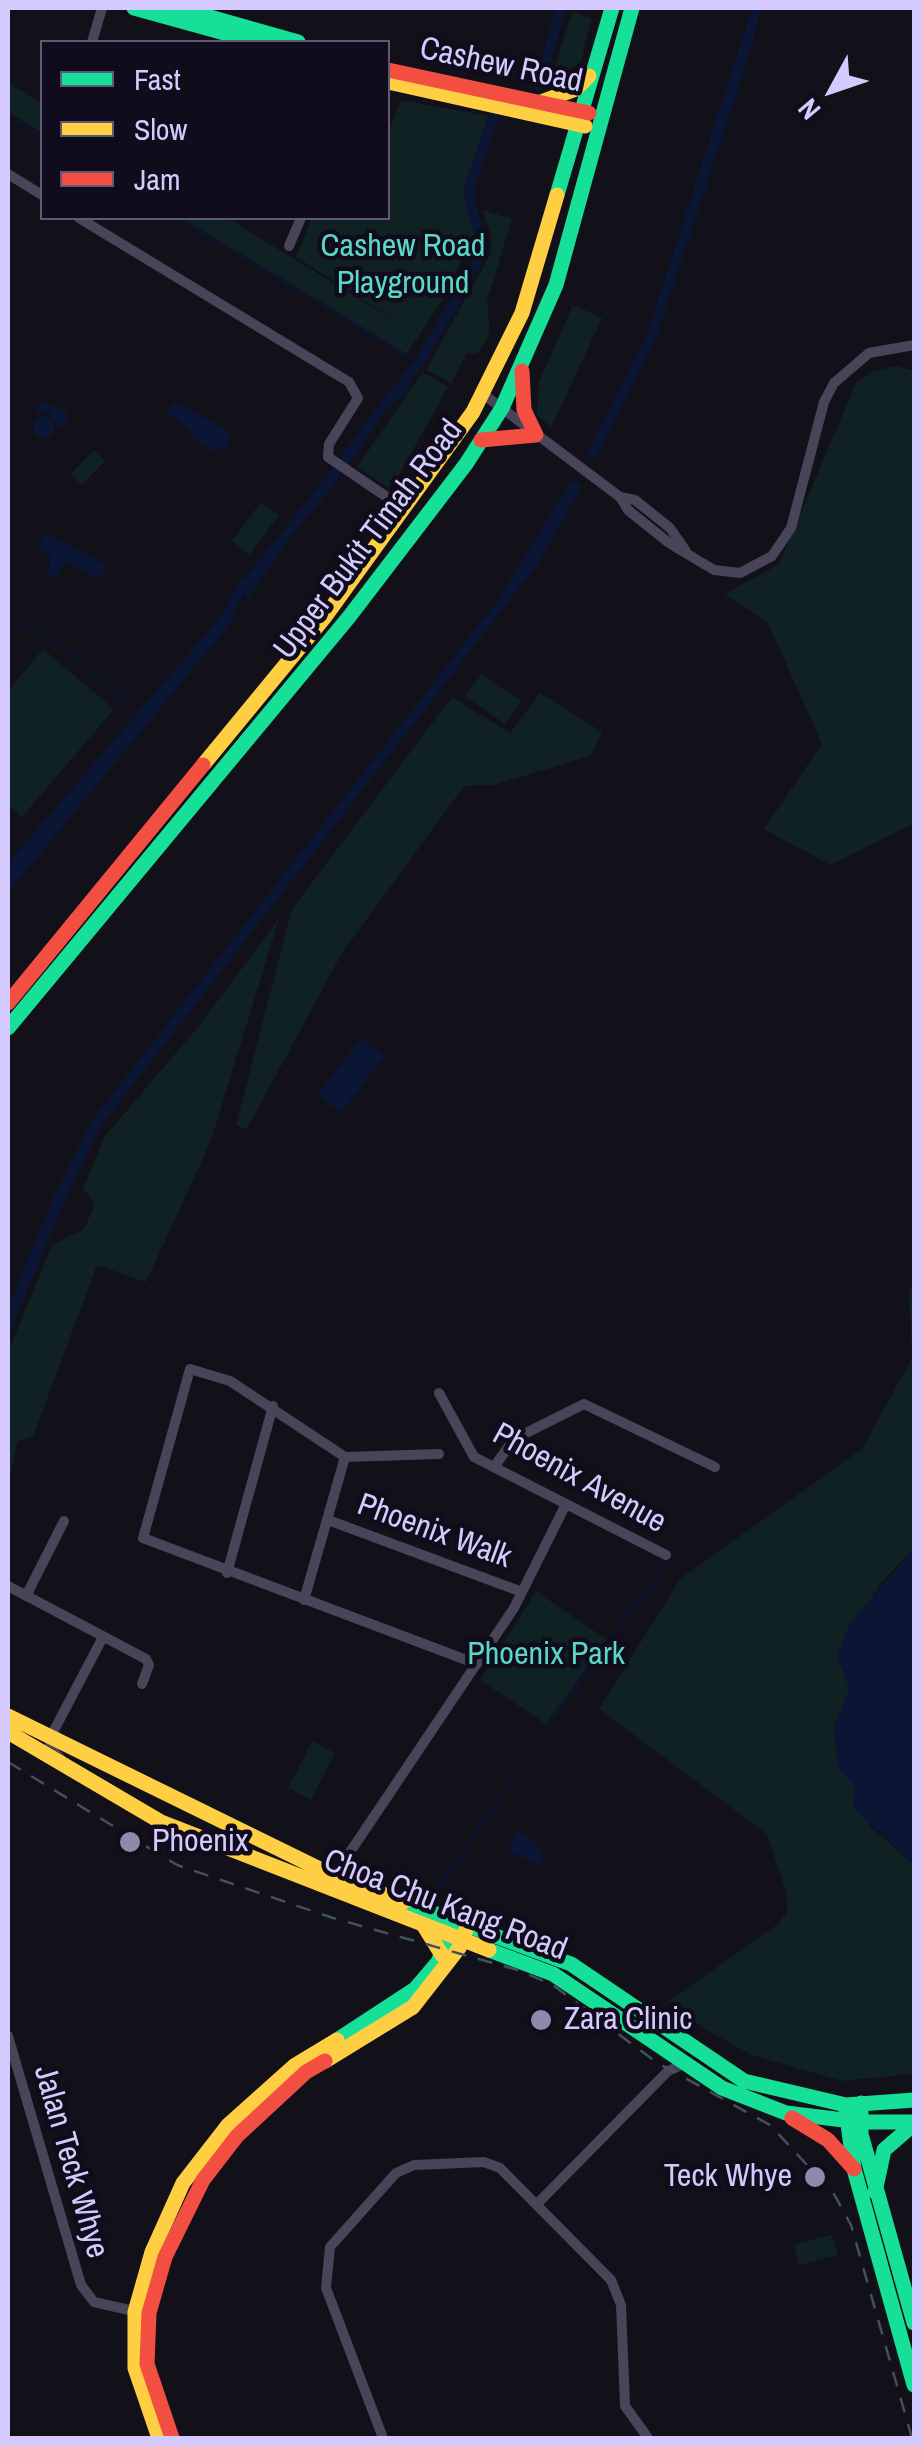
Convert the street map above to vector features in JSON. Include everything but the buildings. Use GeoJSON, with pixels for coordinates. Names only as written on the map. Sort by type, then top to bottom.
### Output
{"type":"FeatureCollection","features":[{"type":"Feature","properties":{"kind":"main road"},"geometry":{"type":"LineString","coordinates":[[134,8],[264,40]]}},
{"type":"Feature","properties":{"kind":"main road"},"geometry":{"type":"LineString","coordinates":[[178,8],[264,40]]}},
{"type":"Feature","properties":{"kind":"main road","name":"Upper Bukit Timah Road"},"geometry":{"type":"LineString","coordinates":[[99,894],[235,731],[404,509],[483,394],[522,313],[612,8]]}},
{"type":"Feature","properties":{"kind":"main road","name":"Upper Bukit Timah Road"},"geometry":{"type":"LineString","coordinates":[[8,1028],[338,631],[502,408],[522,369],[565,256],[632,8]]}},
{"type":"Feature","properties":{"kind":"main road"},"geometry":{"type":"LineString","coordinates":[[518,103],[576,89],[596,68]]}},
{"type":"Feature","properties":{"kind":"main road","name":"Cashew Road"},"geometry":{"type":"LineString","coordinates":[[390,71],[601,123]]}},
{"type":"Feature","properties":{"kind":"main road","name":"Cashew Road"},"geometry":{"type":"LineString","coordinates":[[390,82],[518,103],[581,118]]}},
{"type":"Feature","properties":{"kind":"main road"},"geometry":{"type":"LineString","coordinates":[[541,255],[552,249],[565,256]]}},
{"type":"Feature","properties":{"kind":"main road"},"geometry":{"type":"LineString","coordinates":[[482,440],[500,435],[536,436],[524,410],[522,369]]}},
{"type":"Feature","properties":{"kind":"main road"},"geometry":{"type":"LineString","coordinates":[[8,988],[79,905],[99,894]]}},
{"type":"Feature","properties":{"kind":"main road"},"geometry":{"type":"LineString","coordinates":[[8,1003],[99,894]]}},
{"type":"Feature","properties":{"kind":"main road","name":"Choa Chu Kang Road"},"geometry":{"type":"LineString","coordinates":[[8,1716],[209,1817],[553,1974],[722,2088],[786,2113],[853,2113]]}},
{"type":"Feature","properties":{"kind":"main road","name":"Choa Chu Kang Road"},"geometry":{"type":"LineString","coordinates":[[8,1732],[160,1822],[210,1844],[421,1923],[459,1930],[571,1964],[693,2051],[744,2081],[853,2113]]}},
{"type":"Feature","properties":{"kind":"main road"},"geometry":{"type":"LineString","coordinates":[[160,1822],[182,1822],[182,1811],[172,1799]]}},
{"type":"Feature","properties":{"kind":"main road"},"geometry":{"type":"LineString","coordinates":[[209,1817],[198,1819],[194,1828],[210,1844]]}},
{"type":"Feature","properties":{"kind":"main road"},"geometry":{"type":"LineString","coordinates":[[421,1923],[442,1955]]}},
{"type":"Feature","properties":{"kind":"main road"},"geometry":{"type":"LineString","coordinates":[[159,2438],[134,2368],[152,2252],[183,2183],[228,2125],[304,2058],[405,1998],[459,1930]]}},
{"type":"Feature","properties":{"kind":"main road"},"geometry":{"type":"LineString","coordinates":[[172,2438],[147,2364],[142,2312],[164,2257],[203,2180],[237,2136],[318,2063],[406,2012],[430,1989],[459,1930]]}},
{"type":"Feature","properties":{"kind":"main road"},"geometry":{"type":"LineString","coordinates":[[853,2113],[914,2100]]}},
{"type":"Feature","properties":{"kind":"main road"},"geometry":{"type":"LineString","coordinates":[[786,2113],[828,2140],[854,2169]]}},
{"type":"Feature","properties":{"kind":"main road"},"geometry":{"type":"LineString","coordinates":[[853,2113],[914,2123]]}},
{"type":"Feature","properties":{"kind":"main road"},"geometry":{"type":"LineString","coordinates":[[853,2113],[854,2169],[914,2385]]}},
{"type":"Feature","properties":{"kind":"main road"},"geometry":{"type":"LineString","coordinates":[[853,2113],[914,2323]]}},
{"type":"Feature","properties":{"kind":"main road"},"geometry":{"type":"LineString","coordinates":[[875,2192],[884,2150],[914,2123]]}},
{"type":"Feature","properties":{"kind":"street"},"geometry":{"type":"LineString","coordinates":[[93,40],[102,8]]}},
{"type":"Feature","properties":{"kind":"street"},"geometry":{"type":"LineString","coordinates":[[8,174],[40,194]]}},
{"type":"Feature","properties":{"kind":"street"},"geometry":{"type":"LineString","coordinates":[[82,220],[356,388],[358,398],[326,450],[333,463],[404,509]]}},
{"type":"Feature","properties":{"kind":"street"},"geometry":{"type":"LineString","coordinates":[[289,246],[299,220]]}},
{"type":"Feature","properties":{"kind":"street"},"geometry":{"type":"LineString","coordinates":[[483,394],[620,497],[635,500],[670,528],[701,564],[726,573],[750,570],[772,556],[791,528],[824,402],[834,383],[870,352],[914,345]]}},
{"type":"Feature","properties":{"kind":"street"},"geometry":{"type":"LineString","coordinates":[[439,1454],[344,1457],[273,1406],[230,1381],[198,1367],[190,1369],[142,1530],[150,1544],[477,1664]]}},
{"type":"Feature","properties":{"kind":"street","name":"Phoenix Avenue"},"geometry":{"type":"LineString","coordinates":[[439,1393],[474,1457],[666,1555]]}},
{"type":"Feature","properties":{"kind":"street"},"geometry":{"type":"LineString","coordinates":[[494,1467],[517,1437],[584,1404],[711,1465],[700,1478]]}},
{"type":"Feature","properties":{"kind":"street"},"geometry":{"type":"LineString","coordinates":[[227,1572],[273,1406]]}},
{"type":"Feature","properties":{"kind":"street","name":"Phoenix Walk"},"geometry":{"type":"LineString","coordinates":[[304,1600],[344,1457]]}},
{"type":"Feature","properties":{"kind":"street"},"geometry":{"type":"LineString","coordinates":[[334,1876],[522,1592],[566,1504]]}},
{"type":"Feature","properties":{"kind":"street"},"geometry":{"type":"LineString","coordinates":[[26,1596],[64,1520]]}},
{"type":"Feature","properties":{"kind":"street","name":"Phoenix Walk"},"geometry":{"type":"LineString","coordinates":[[328,1520],[522,1592]]}},
{"type":"Feature","properties":{"kind":"street"},"geometry":{"type":"LineString","coordinates":[[8,1586],[146,1659],[148,1666],[142,1684]]}},
{"type":"Feature","properties":{"kind":"street"},"geometry":{"type":"LineString","coordinates":[[73,1769],[50,1748],[50,1738],[103,1636]]}},
{"type":"Feature","properties":{"kind":"street","name":"Jalan Teck Whye"},"geometry":{"type":"LineString","coordinates":[[8,2036],[80,2286],[94,2302],[142,2312]]}},
{"type":"Feature","properties":{"kind":"street"},"geometry":{"type":"LineString","coordinates":[[665,2052],[668,2070]]}},
{"type":"Feature","properties":{"kind":"street"},"geometry":{"type":"LineString","coordinates":[[536,2204],[668,2070],[684,2064]]}},
{"type":"Feature","properties":{"kind":"street"},"geometry":{"type":"LineString","coordinates":[[383,2438],[326,2288],[326,2265],[334,2238],[390,2179],[414,2165],[491,2164],[606,2274],[619,2294],[625,2406],[648,2438]]}},
{"type":"Feature","properties":{"kind":"green space"},"geometry":{"type":"Polygon","coordinates":[[[572,12],[592,18],[581,62],[559,76],[552,75],[572,12]]]}},
{"type":"Feature","properties":{"kind":"green space"},"geometry":{"type":"Polygon","coordinates":[[[8,82],[40,103],[40,132],[8,112],[8,82]]]}},
{"type":"Feature","properties":{"kind":"green space","name":"Cashew Road Playground"},"geometry":{"type":"Polygon","coordinates":[[[401,100],[488,116],[463,192],[474,234],[444,297],[407,354],[185,220],[230,220],[416,333],[296,257],[311,220],[390,220],[390,128],[401,100]]]}},
{"type":"Feature","properties":{"kind":"green space"},"geometry":{"type":"Polygon","coordinates":[[[483,210],[512,219],[487,301],[490,333],[477,354],[467,353],[451,383],[426,370],[491,253],[491,235],[483,210]]]}},
{"type":"Feature","properties":{"kind":"green space"},"geometry":{"type":"Polygon","coordinates":[[[573,305],[602,318],[551,428],[537,414],[539,382],[573,305]]]}},
{"type":"Feature","properties":{"kind":"green space"},"geometry":{"type":"Polygon","coordinates":[[[896,366],[914,371],[914,823],[830,865],[764,829],[822,744],[768,623],[725,594],[779,564],[856,383],[873,371],[896,366]]]}},
{"type":"Feature","properties":{"kind":"green space"},"geometry":{"type":"Polygon","coordinates":[[[423,372],[448,387],[395,482],[387,487],[357,467],[423,372]]]}},
{"type":"Feature","properties":{"kind":"green space"},"geometry":{"type":"Polygon","coordinates":[[[94,450],[105,461],[82,485],[71,474],[94,450]]]}},
{"type":"Feature","properties":{"kind":"green space"},"geometry":{"type":"Polygon","coordinates":[[[261,502],[279,515],[249,555],[232,541],[261,502]]]}},
{"type":"Feature","properties":{"kind":"green space"},"geometry":{"type":"Polygon","coordinates":[[[43,649],[114,709],[22,817],[8,805],[8,691],[43,649]]]}},
{"type":"Feature","properties":{"kind":"green space"},"geometry":{"type":"Polygon","coordinates":[[[482,674],[521,701],[505,724],[465,696],[482,674]]]}},
{"type":"Feature","properties":{"kind":"green space"},"geometry":{"type":"Polygon","coordinates":[[[540,693],[602,732],[591,756],[494,785],[464,786],[342,953],[247,1129],[236,1125],[292,909],[452,697],[510,733],[540,693]]]}},
{"type":"Feature","properties":{"kind":"green space"},"geometry":{"type":"Polygon","coordinates":[[[279,919],[210,1143],[146,1282],[97,1265],[33,1436],[18,1441],[8,1483],[8,1352],[52,1245],[84,1229],[95,1204],[83,1188],[105,1136],[198,1027],[279,919]]]}},
{"type":"Feature","properties":{"kind":"green space"},"geometry":{"type":"Polygon","coordinates":[[[914,1282],[914,1548],[880,1584],[837,1656],[850,1690],[844,1701],[854,1785],[870,1826],[914,1865],[914,2074],[842,2081],[751,2055],[705,2029],[669,2001],[778,1924],[787,1912],[786,1892],[767,1834],[599,1709],[680,1579],[862,1449],[912,1358],[909,1291],[914,1282]]]}},
{"type":"Feature","properties":{"kind":"green space","name":"Phoenix Park"},"geometry":{"type":"Polygon","coordinates":[[[536,1591],[607,1640],[546,1724],[480,1680],[536,1591]]]}},
{"type":"Feature","properties":{"kind":"green space"},"geometry":{"type":"Polygon","coordinates":[[[312,1741],[335,1753],[311,1800],[288,1788],[312,1741]]]}},
{"type":"Feature","properties":{"kind":"green space"},"geometry":{"type":"Polygon","coordinates":[[[832,2235],[838,2255],[799,2265],[794,2245],[832,2235]]]}},
{"type":"Feature","properties":{"kind":"water"},"geometry":{"type":"Polygon","coordinates":[[[752,8],[762,8],[745,69],[656,338],[595,460],[586,454],[647,334],[752,8]]]}},
{"type":"Feature","properties":{"kind":"water"},"geometry":{"type":"Polygon","coordinates":[[[397,381],[410,391],[387,409],[352,460],[344,452],[397,381]]]}},
{"type":"Feature","properties":{"kind":"water"},"geometry":{"type":"Polygon","coordinates":[[[41,400],[66,411],[69,416],[64,425],[60,428],[48,411],[35,413],[41,400]]]}},
{"type":"Feature","properties":{"kind":"water"},"geometry":{"type":"Polygon","coordinates":[[[176,402],[226,429],[230,437],[228,446],[215,452],[190,436],[192,432],[166,412],[176,402]]]}},
{"type":"Feature","properties":{"kind":"water"},"geometry":{"type":"Polygon","coordinates":[[[44,416],[52,419],[52,435],[44,438],[36,435],[33,427],[36,419],[44,416]]]}},
{"type":"Feature","properties":{"kind":"water"},"geometry":{"type":"Polygon","coordinates":[[[326,477],[335,485],[289,538],[248,599],[238,587],[326,477]]]}},
{"type":"Feature","properties":{"kind":"water"},"geometry":{"type":"Polygon","coordinates":[[[572,480],[582,486],[538,564],[102,1125],[65,1200],[8,1337],[8,1307],[54,1196],[92,1120],[495,604],[572,480]]]}},
{"type":"Feature","properties":{"kind":"water"},"geometry":{"type":"Polygon","coordinates":[[[46,533],[107,565],[99,580],[65,562],[56,579],[47,574],[51,555],[38,548],[46,533]]]}},
{"type":"Feature","properties":{"kind":"water"},"geometry":{"type":"Polygon","coordinates":[[[226,610],[234,619],[8,893],[8,863],[226,610]]]}},
{"type":"Feature","properties":{"kind":"water"},"geometry":{"type":"Polygon","coordinates":[[[361,1038],[385,1056],[341,1113],[317,1095],[361,1038]]]}},
{"type":"Feature","properties":{"kind":"water"},"geometry":{"type":"Polygon","coordinates":[[[914,1548],[914,1865],[853,1808],[854,1785],[838,1770],[834,1726],[850,1690],[837,1656],[849,1625],[914,1548]]]}},
{"type":"Feature","properties":{"kind":"water"},"geometry":{"type":"Polygon","coordinates":[[[518,1831],[535,1842],[544,1857],[538,1865],[507,1850],[518,1831]]]}},
{"type":"Feature","properties":{"kind":"waterway"},"geometry":{"type":"LineString","coordinates":[[539,86],[561,8]]}},
{"type":"Feature","properties":{"kind":"waterway"},"geometry":{"type":"LineString","coordinates":[[394,394],[419,363],[480,257],[482,243],[470,203],[471,182],[494,116]]}},
{"type":"Feature","properties":{"kind":"waterway"},"geometry":{"type":"LineString","coordinates":[[17,121],[40,135]]}},
{"type":"Feature","properties":{"kind":"waterway"},"geometry":{"type":"LineString","coordinates":[[181,220],[405,354]]}},
{"type":"Feature","properties":{"kind":"waterway"},"geometry":{"type":"LineString","coordinates":[[323,490],[354,448]]}},
{"type":"Feature","properties":{"kind":"waterway"},"geometry":{"type":"LineString","coordinates":[[222,625],[244,583]]}},
{"type":"Feature","properties":{"kind":"waterway"},"geometry":{"type":"LineString","coordinates":[[8,617],[60,643],[125,704]]}},
{"type":"Feature","properties":{"kind":"waterway"},"geometry":{"type":"LineString","coordinates":[[549,1724],[662,1570],[682,1556]]}},
{"type":"Feature","properties":{"kind":"waterway"},"geometry":{"type":"LineString","coordinates":[[433,1895],[523,1763]]}},
{"type":"Feature","properties":{"kind":"railway"},"geometry":{"type":"LineString","coordinates":[[8,1762],[177,1865],[333,1918],[518,1970],[553,1985],[656,2062],[770,2125],[834,2194],[851,2225],[912,2438]]}},
{"type":"Feature","properties":{"kind":"traffic: fast"},"geometry":{"type":"LineString","coordinates":[[134,8],[250,40]]}},
{"type":"Feature","properties":{"kind":"traffic: fast"},"geometry":{"type":"LineString","coordinates":[[178,8],[291,40]]}},
{"type":"Feature","properties":{"kind":"traffic: fast"},"geometry":{"type":"LineString","coordinates":[[557,195],[612,8]]}},
{"type":"Feature","properties":{"kind":"traffic: fast"},"geometry":{"type":"LineString","coordinates":[[8,1028],[349,617],[466,464],[502,408],[556,285],[632,8]]}},
{"type":"Feature","properties":{"kind":"traffic: fast"},"geometry":{"type":"LineString","coordinates":[[404,1902],[571,1964],[744,2081],[846,2105],[914,2100]]}},
{"type":"Feature","properties":{"kind":"traffic: fast"},"geometry":{"type":"LineString","coordinates":[[337,2040],[415,1989],[438,1962],[454,1924]]}},
{"type":"Feature","properties":{"kind":"traffic: fast"},"geometry":{"type":"LineString","coordinates":[[489,1950],[553,1974],[722,2088],[786,2113],[860,2122],[914,2122]]}},
{"type":"Feature","properties":{"kind":"traffic: fast"},"geometry":{"type":"LineString","coordinates":[[861,2103],[861,2134],[914,2323]]}},
{"type":"Feature","properties":{"kind":"traffic: fast"},"geometry":{"type":"LineString","coordinates":[[846,2109],[854,2169],[914,2385]]}},
{"type":"Feature","properties":{"kind":"traffic: fast"},"geometry":{"type":"LineString","coordinates":[[875,2192],[884,2150],[914,2124]]}},
{"type":"Feature","properties":{"kind":"traffic: slow"},"geometry":{"type":"LineString","coordinates":[[541,102],[576,89],[589,76]]}},
{"type":"Feature","properties":{"kind":"traffic: slow"},"geometry":{"type":"LineString","coordinates":[[390,82],[585,126]]}},
{"type":"Feature","properties":{"kind":"traffic: slow"},"geometry":{"type":"LineString","coordinates":[[203,765],[324,618],[473,412],[522,313],[557,195]]}},
{"type":"Feature","properties":{"kind":"traffic: slow"},"geometry":{"type":"LineString","coordinates":[[8,1716],[334,1876],[404,1902]]}},
{"type":"Feature","properties":{"kind":"traffic: slow"},"geometry":{"type":"LineString","coordinates":[[8,1732],[161,1822],[489,1950]]}},
{"type":"Feature","properties":{"kind":"traffic: slow"},"geometry":{"type":"LineString","coordinates":[[424,1926],[442,1955]]}},
{"type":"Feature","properties":{"kind":"traffic: slow"},"geometry":{"type":"LineString","coordinates":[[325,2061],[413,2007],[459,1948],[467,1927]]}},
{"type":"Feature","properties":{"kind":"traffic: slow"},"geometry":{"type":"LineString","coordinates":[[159,2438],[135,2368],[135,2312],[152,2252],[183,2183],[228,2125],[294,2066],[337,2040]]}},
{"type":"Feature","properties":{"kind":"traffic: jam"},"geometry":{"type":"LineString","coordinates":[[390,70],[589,113]]}},
{"type":"Feature","properties":{"kind":"traffic: jam"},"geometry":{"type":"LineString","coordinates":[[481,440],[536,435],[524,410],[522,371]]}},
{"type":"Feature","properties":{"kind":"traffic: jam"},"geometry":{"type":"LineString","coordinates":[[8,1003],[203,765]]}},
{"type":"Feature","properties":{"kind":"traffic: jam"},"geometry":{"type":"LineString","coordinates":[[172,2438],[147,2364],[149,2313],[165,2257],[203,2180],[237,2136],[306,2072],[325,2061]]}},
{"type":"Feature","properties":{"kind":"traffic: jam"},"geometry":{"type":"LineString","coordinates":[[792,2118],[828,2140],[854,2169]]}},
{"type":"Feature","properties":{"kind":"place","name":"Phoenix"},"geometry":{"type":"Point","coordinates":[130,1842]}},
{"type":"Feature","properties":{"kind":"place","name":"Zara Clinic"},"geometry":{"type":"Point","coordinates":[541,2020]}},
{"type":"Feature","properties":{"kind":"place","name":"Teck Whye"},"geometry":{"type":"Point","coordinates":[815,2177]}}]}
